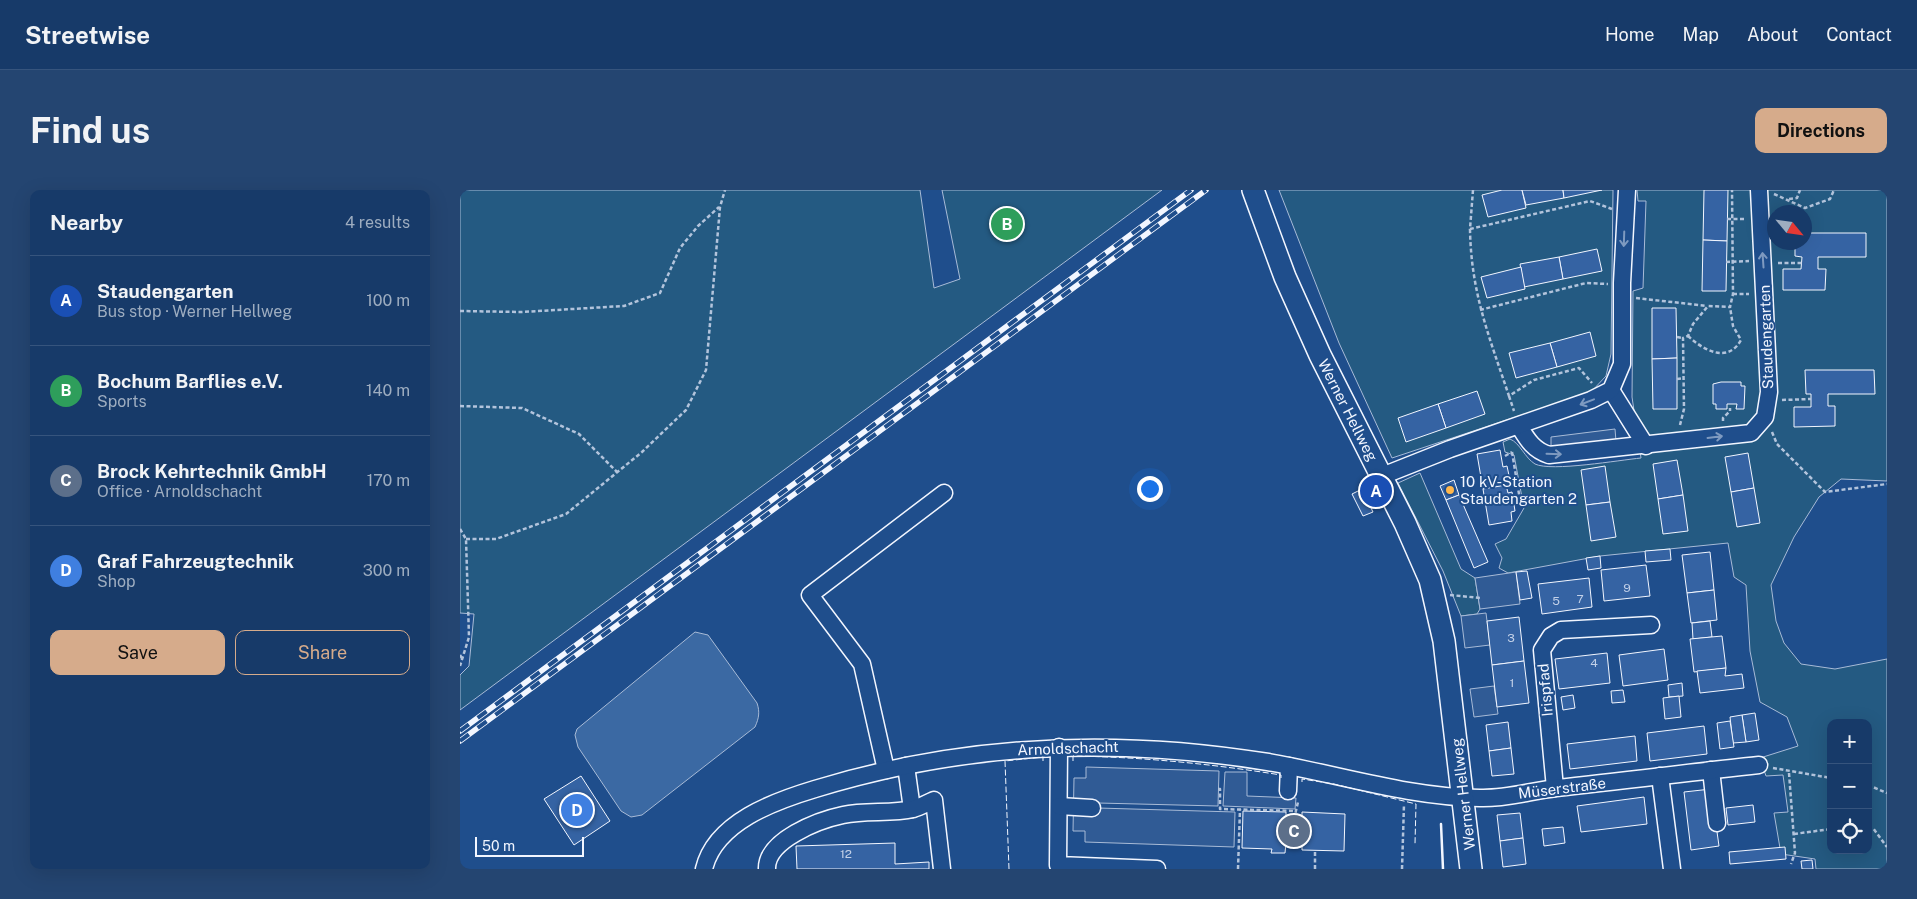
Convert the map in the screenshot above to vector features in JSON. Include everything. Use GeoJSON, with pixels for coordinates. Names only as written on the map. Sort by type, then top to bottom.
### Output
{"type":"FeatureCollection","features":[{"type":"Feature","properties":{"kind":"main road","name":"Werner Hellweg"},"geometry":{"type":"LineString","coordinates":[[1253,190],[1288,285],[1320,356],[1405,523],[1434,594],[1444,641],[1464,796],[1471,869]]}},
{"type":"Feature","properties":{"kind":"street"},"geometry":{"type":"LineString","coordinates":[[1382,476],[1450,449],[1519,426],[1606,393],[1622,364],[1622,290],[1627,190]]}},
{"type":"Feature","properties":{"kind":"street","name":"Staudengarten"},"geometry":{"type":"LineString","coordinates":[[1759,190],[1768,400],[1765,417]]}},
{"type":"Feature","properties":{"kind":"street"},"geometry":{"type":"LineString","coordinates":[[1606,393],[1646,446]]}},
{"type":"Feature","properties":{"kind":"street"},"geometry":{"type":"LineString","coordinates":[[1519,426],[1528,442],[1539,452],[1549,455],[1646,446],[1751,433],[1765,417]]}},
{"type":"Feature","properties":{"kind":"street"},"geometry":{"type":"LineString","coordinates":[[886,770],[862,664],[810,595],[944,493]]}},
{"type":"Feature","properties":{"kind":"street","name":"Irispfad"},"geometry":{"type":"LineString","coordinates":[[1555,788],[1542,650],[1551,636],[1561,630],[1650,625]]}},
{"type":"Feature","properties":{"kind":"street"},"geometry":{"type":"LineString","coordinates":[[1059,747],[1058,866],[1157,869]]}},
{"type":"Feature","properties":{"kind":"street","name":"Arnoldschacht"},"geometry":{"type":"LineString","coordinates":[[704,869],[715,845],[729,830],[746,818],[808,791],[886,770],[998,751],[1059,747],[1147,748],[1289,766],[1406,790],[1464,796]]}},
{"type":"Feature","properties":{"kind":"street","name":"Müserstraße"},"geometry":{"type":"LineString","coordinates":[[1464,796],[1481,798],[1759,765]]}},
{"type":"Feature","properties":{"kind":"street"},"geometry":{"type":"LineString","coordinates":[[906,766],[912,809]]}},
{"type":"Feature","properties":{"kind":"street"},"geometry":{"type":"LineString","coordinates":[[1288,792],[1289,766]]}},
{"type":"Feature","properties":{"kind":"street"},"geometry":{"type":"LineString","coordinates":[[1711,770],[1717,823]]}},
{"type":"Feature","properties":{"kind":"street"},"geometry":{"type":"LineString","coordinates":[[1660,776],[1672,869]]}},
{"type":"Feature","properties":{"kind":"street"},"geometry":{"type":"LineString","coordinates":[[767,869],[767,861],[778,846],[793,834],[843,815],[912,809],[934,800],[942,869]]}},
{"type":"Feature","properties":{"kind":"street"},"geometry":{"type":"LineString","coordinates":[[1058,806],[1092,808]]}},
{"type":"Feature","properties":{"kind":"path"},"geometry":{"type":"LineString","coordinates":[[466,539],[496,539],[566,514],[617,472],[686,410],[706,370],[720,207],[725,190]]}},
{"type":"Feature","properties":{"kind":"path"},"geometry":{"type":"LineString","coordinates":[[1473,190],[1470,230],[1471,262],[1480,310],[1509,396],[1534,380],[1579,368],[1606,393]]}},
{"type":"Feature","properties":{"kind":"path"},"geometry":{"type":"LineString","coordinates":[[1688,336],[1699,347],[1717,353],[1729,353],[1736,349],[1741,340],[1733,326],[1730,307],[1733,294],[1734,262],[1732,190]]}},
{"type":"Feature","properties":{"kind":"path"},"geometry":{"type":"LineString","coordinates":[[1789,199],[1797,198],[1800,190]]}},
{"type":"Feature","properties":{"kind":"path"},"geometry":{"type":"LineString","coordinates":[[1785,197],[1799,207],[1808,207],[1830,199],[1834,190]]}},
{"type":"Feature","properties":{"kind":"path"},"geometry":{"type":"LineString","coordinates":[[1470,230],[1590,201],[1614,209]]}},
{"type":"Feature","properties":{"kind":"path"},"geometry":{"type":"LineString","coordinates":[[460,311],[521,312],[624,306],[660,293],[680,248],[698,226],[720,207]]}},
{"type":"Feature","properties":{"kind":"path"},"geometry":{"type":"LineString","coordinates":[[1727,219],[1759,219]]}},
{"type":"Feature","properties":{"kind":"path"},"geometry":{"type":"LineString","coordinates":[[1726,262],[1802,263]]}},
{"type":"Feature","properties":{"kind":"path"},"geometry":{"type":"LineString","coordinates":[[1480,310],[1586,283],[1708,306],[1730,307]]}},
{"type":"Feature","properties":{"kind":"path"},"geometry":{"type":"LineString","coordinates":[[1677,337],[1683,338],[1688,336],[1693,324],[1708,306]]}},
{"type":"Feature","properties":{"kind":"path"},"geometry":{"type":"LineString","coordinates":[[1680,442],[1680,421],[1684,409],[1683,338]]}},
{"type":"Feature","properties":{"kind":"path"},"geometry":{"type":"LineString","coordinates":[[1677,379],[1684,378]]}},
{"type":"Feature","properties":{"kind":"path"},"geometry":{"type":"LineString","coordinates":[[1768,400],[1811,399]]}},
{"type":"Feature","properties":{"kind":"path"},"geometry":{"type":"LineString","coordinates":[[460,406],[522,408],[579,434],[617,472]]}},
{"type":"Feature","properties":{"kind":"path"},"geometry":{"type":"LineString","coordinates":[[1765,417],[1777,444],[1825,492],[1887,484]]}},
{"type":"Feature","properties":{"kind":"path"},"geometry":{"type":"LineString","coordinates":[[1512,452],[1521,506]]}},
{"type":"Feature","properties":{"kind":"path"},"geometry":{"type":"LineString","coordinates":[[460,529],[466,539],[469,637],[464,660],[460,666]]}},
{"type":"Feature","properties":{"kind":"path"},"geometry":{"type":"LineString","coordinates":[[1434,594],[1481,598]]}},
{"type":"Feature","properties":{"kind":"path"},"geometry":{"type":"LineString","coordinates":[[460,655],[464,660]]}},
{"type":"Feature","properties":{"kind":"path"},"geometry":{"type":"LineString","coordinates":[[1759,765],[1827,777]]}},
{"type":"Feature","properties":{"kind":"path"},"geometry":{"type":"LineString","coordinates":[[1789,773],[1795,853],[1791,864]]}},
{"type":"Feature","properties":{"kind":"path"},"geometry":{"type":"LineString","coordinates":[[1872,787],[1887,793]]}},
{"type":"Feature","properties":{"kind":"path"},"geometry":{"type":"LineString","coordinates":[[1218,789],[1220,789],[1220,809],[1298,811]]}},
{"type":"Feature","properties":{"kind":"path"},"geometry":{"type":"LineString","coordinates":[[1402,869],[1406,790]]}},
{"type":"Feature","properties":{"kind":"path"},"geometry":{"type":"LineString","coordinates":[[1238,869],[1240,809]]}},
{"type":"Feature","properties":{"kind":"path"},"geometry":{"type":"LineString","coordinates":[[1872,828],[1887,847]]}},
{"type":"Feature","properties":{"kind":"path"},"geometry":{"type":"LineString","coordinates":[[1233,830],[1240,830]]}},
{"type":"Feature","properties":{"kind":"path"},"geometry":{"type":"LineString","coordinates":[[1794,834],[1827,830]]}},
{"type":"Feature","properties":{"kind":"path"},"geometry":{"type":"LineString","coordinates":[[1315,850],[1315,869]]}},
{"type":"Feature","properties":{"kind":"shaded area"},"geometry":{"type":"Polygon","coordinates":[[[460,190],[920,190],[934,288],[960,279],[942,190],[1162,190],[460,710],[460,675],[469,666],[474,614],[460,613],[460,190]]]}},
{"type":"Feature","properties":{"kind":"shaded area"},"geometry":{"type":"Polygon","coordinates":[[[1279,190],[1613,190],[1611,354],[1606,376],[1591,392],[1392,458],[1339,343],[1279,190]]]}},
{"type":"Feature","properties":{"kind":"shaded area"},"geometry":{"type":"Polygon","coordinates":[[[1637,190],[1887,190],[1887,481],[1841,479],[1819,497],[1794,537],[1771,585],[1776,621],[1784,643],[1801,664],[1835,669],[1887,659],[1887,869],[1816,869],[1815,859],[1781,854],[1774,813],[1788,812],[1783,775],[1766,776],[1760,758],[1798,746],[1787,717],[1760,702],[1750,651],[1746,585],[1734,577],[1728,543],[1600,556],[1508,573],[1499,568],[1502,558],[1495,544],[1506,539],[1524,508],[1514,455],[1505,452],[1503,442],[1510,439],[1514,441],[1531,461],[1543,466],[1570,466],[1641,458],[1632,397],[1633,291],[1643,288],[1646,201],[1638,201],[1637,190]]]}},
{"type":"Feature","properties":{"kind":"shaded area"},"geometry":{"type":"Polygon","coordinates":[[[1615,429],[1616,441],[1551,447],[1551,437],[1615,429]]]}},
{"type":"Feature","properties":{"kind":"shaded area"},"geometry":{"type":"Polygon","coordinates":[[[1420,473],[1461,569],[1475,578],[1480,609],[1477,614],[1461,616],[1443,571],[1398,483],[1420,473]]]}},
{"type":"Feature","properties":{"kind":"shaded area"},"geometry":{"type":"Polygon","coordinates":[[[1516,572],[1520,604],[1480,609],[1475,578],[1516,572]]]}},
{"type":"Feature","properties":{"kind":"shaded area"},"geometry":{"type":"Polygon","coordinates":[[[1486,613],[1490,645],[1465,648],[1461,616],[1486,613]]]}},
{"type":"Feature","properties":{"kind":"shaded area"},"geometry":{"type":"Polygon","coordinates":[[[695,632],[708,635],[757,703],[759,712],[755,727],[642,815],[631,817],[621,811],[578,747],[575,735],[577,729],[695,632]]]}},
{"type":"Feature","properties":{"kind":"shaded area"},"geometry":{"type":"Polygon","coordinates":[[[1494,686],[1498,714],[1474,717],[1470,689],[1494,686]]]}},
{"type":"Feature","properties":{"kind":"shaded area"},"geometry":{"type":"Polygon","coordinates":[[[1086,767],[1219,771],[1218,806],[1098,803],[1098,808],[1235,812],[1234,847],[1085,842],[1085,831],[1073,831],[1074,778],[1086,778],[1086,767]]]}},
{"type":"Feature","properties":{"kind":"shaded area"},"geometry":{"type":"Polygon","coordinates":[[[1225,772],[1247,772],[1247,796],[1296,798],[1295,809],[1223,806],[1225,772]]]}},
{"type":"Feature","properties":{"kind":"building"},"geometry":{"type":"Polygon","coordinates":[[[1502,190],[1522,190],[1526,208],[1488,217],[1482,195],[1502,190]]]}},
{"type":"Feature","properties":{"kind":"building"},"geometry":{"type":"Polygon","coordinates":[[[1522,190],[1563,190],[1564,198],[1526,205],[1522,190]]]}},
{"type":"Feature","properties":{"kind":"building"},"geometry":{"type":"Polygon","coordinates":[[[1563,190],[1602,190],[1564,198],[1563,190]]]}},
{"type":"Feature","properties":{"kind":"building"},"geometry":{"type":"Polygon","coordinates":[[[1704,190],[1728,190],[1727,241],[1703,240],[1704,190]]]}},
{"type":"Feature","properties":{"kind":"building"},"geometry":{"type":"Polygon","coordinates":[[[1812,233],[1866,233],[1866,257],[1818,257],[1818,269],[1826,269],[1825,290],[1783,290],[1783,269],[1801,269],[1802,257],[1795,256],[1795,250],[1812,250],[1812,233]]]}},
{"type":"Feature","properties":{"kind":"building"},"geometry":{"type":"Polygon","coordinates":[[[1703,240],[1727,241],[1726,291],[1702,291],[1703,240]]]}},
{"type":"Feature","properties":{"kind":"building"},"geometry":{"type":"Polygon","coordinates":[[[1597,249],[1602,271],[1563,279],[1559,257],[1597,249]]]}},
{"type":"Feature","properties":{"kind":"building"},"geometry":{"type":"Polygon","coordinates":[[[1559,257],[1563,279],[1524,287],[1520,264],[1559,257]]]}},
{"type":"Feature","properties":{"kind":"building"},"geometry":{"type":"Polygon","coordinates":[[[1521,267],[1525,289],[1487,298],[1481,277],[1521,267]]]}},
{"type":"Feature","properties":{"kind":"building"},"geometry":{"type":"Polygon","coordinates":[[[1652,308],[1676,308],[1677,358],[1652,359],[1652,308]]]}},
{"type":"Feature","properties":{"kind":"building"},"geometry":{"type":"Polygon","coordinates":[[[1590,332],[1596,356],[1557,367],[1550,343],[1590,332]]]}},
{"type":"Feature","properties":{"kind":"building"},"geometry":{"type":"Polygon","coordinates":[[[1550,343],[1557,367],[1516,378],[1509,353],[1550,343]]]}},
{"type":"Feature","properties":{"kind":"building"},"geometry":{"type":"Polygon","coordinates":[[[1677,358],[1677,409],[1653,409],[1652,359],[1677,358]]]}},
{"type":"Feature","properties":{"kind":"building"},"geometry":{"type":"Polygon","coordinates":[[[1805,370],[1874,370],[1875,394],[1828,394],[1828,406],[1835,406],[1835,426],[1794,427],[1794,407],[1811,407],[1811,394],[1806,394],[1805,370]]]}},
{"type":"Feature","properties":{"kind":"building"},"geometry":{"type":"Polygon","coordinates":[[[1741,382],[1741,386],[1745,386],[1744,409],[1736,409],[1737,404],[1727,404],[1727,409],[1716,409],[1716,404],[1713,404],[1713,384],[1741,382]]]}},
{"type":"Feature","properties":{"kind":"building"},"geometry":{"type":"Polygon","coordinates":[[[1477,391],[1485,414],[1446,428],[1438,404],[1477,391]]]}},
{"type":"Feature","properties":{"kind":"building"},"geometry":{"type":"Polygon","coordinates":[[[1438,404],[1446,428],[1406,442],[1398,418],[1438,404]]]}},
{"type":"Feature","properties":{"kind":"building"},"geometry":{"type":"Polygon","coordinates":[[[1500,450],[1503,467],[1507,466],[1511,485],[1483,489],[1477,454],[1500,450]]]}},
{"type":"Feature","properties":{"kind":"building"},"geometry":{"type":"Polygon","coordinates":[[[1748,453],[1754,488],[1731,492],[1725,457],[1748,453]]]}},
{"type":"Feature","properties":{"kind":"building"},"geometry":{"type":"Polygon","coordinates":[[[1677,460],[1683,495],[1658,499],[1653,464],[1677,460]]]}},
{"type":"Feature","properties":{"kind":"building"},"geometry":{"type":"Polygon","coordinates":[[[1605,466],[1610,502],[1586,505],[1581,470],[1605,466]]]}},
{"type":"Feature","properties":{"kind":"building","name":"10 kV-Station Staudengarten 2"},"geometry":{"type":"Polygon","coordinates":[[[1454,480],[1459,495],[1446,500],[1440,486],[1454,480]]]}},
{"type":"Feature","properties":{"kind":"building"},"geometry":{"type":"Polygon","coordinates":[[[1506,485],[1508,493],[1512,492],[1515,511],[1511,512],[1512,521],[1489,525],[1483,489],[1506,485]]]}},
{"type":"Feature","properties":{"kind":"building"},"geometry":{"type":"Polygon","coordinates":[[[1754,488],[1760,523],[1737,527],[1731,492],[1754,488]]]}},
{"type":"Feature","properties":{"kind":"building"},"geometry":{"type":"Polygon","coordinates":[[[1362,489],[1373,512],[1363,516],[1352,494],[1362,489]]]}},
{"type":"Feature","properties":{"kind":"building"},"geometry":{"type":"Polygon","coordinates":[[[1459,495],[1488,562],[1474,568],[1446,500],[1459,495]]]}},
{"type":"Feature","properties":{"kind":"building"},"geometry":{"type":"Polygon","coordinates":[[[1683,495],[1688,531],[1663,534],[1658,499],[1683,495]]]}},
{"type":"Feature","properties":{"kind":"building"},"geometry":{"type":"Polygon","coordinates":[[[1610,502],[1616,537],[1591,541],[1586,505],[1610,502]]]}},
{"type":"Feature","properties":{"kind":"building"},"geometry":{"type":"Polygon","coordinates":[[[1670,549],[1671,560],[1646,562],[1645,551],[1670,549]]]}},
{"type":"Feature","properties":{"kind":"building"},"geometry":{"type":"Polygon","coordinates":[[[1710,552],[1714,590],[1687,593],[1682,555],[1710,552]]]}},
{"type":"Feature","properties":{"kind":"building"},"geometry":{"type":"Polygon","coordinates":[[[1600,556],[1601,568],[1588,570],[1586,558],[1600,556]]]}},
{"type":"Feature","properties":{"kind":"building"},"geometry":{"type":"Polygon","coordinates":[[[1646,565],[1650,596],[1604,601],[1601,570],[1646,565]]]}},
{"type":"Feature","properties":{"kind":"building"},"geometry":{"type":"Polygon","coordinates":[[[1527,571],[1532,598],[1520,600],[1516,572],[1527,571]]]}},
{"type":"Feature","properties":{"kind":"building"},"geometry":{"type":"Polygon","coordinates":[[[1589,578],[1592,607],[1542,614],[1538,584],[1589,578]]]}},
{"type":"Feature","properties":{"kind":"building"},"geometry":{"type":"Polygon","coordinates":[[[1714,590],[1717,620],[1691,623],[1687,593],[1714,590]]]}},
{"type":"Feature","properties":{"kind":"building"},"geometry":{"type":"Polygon","coordinates":[[[1519,617],[1524,661],[1492,665],[1487,621],[1519,617]]]}},
{"type":"Feature","properties":{"kind":"building"},"geometry":{"type":"Polygon","coordinates":[[[1710,621],[1712,637],[1693,639],[1692,623],[1710,621]]]}},
{"type":"Feature","properties":{"kind":"building"},"geometry":{"type":"Polygon","coordinates":[[[1722,636],[1726,668],[1694,672],[1690,639],[1722,636]]]}},
{"type":"Feature","properties":{"kind":"building"},"geometry":{"type":"Polygon","coordinates":[[[1664,649],[1668,680],[1623,686],[1619,655],[1664,649]]]}},
{"type":"Feature","properties":{"kind":"building"},"geometry":{"type":"Polygon","coordinates":[[[1607,653],[1610,683],[1559,689],[1555,659],[1607,653]]]}},
{"type":"Feature","properties":{"kind":"building"},"geometry":{"type":"Polygon","coordinates":[[[1524,661],[1529,703],[1497,707],[1492,665],[1524,661]]]}},
{"type":"Feature","properties":{"kind":"building"},"geometry":{"type":"Polygon","coordinates":[[[1726,668],[1725,676],[1742,674],[1744,688],[1700,693],[1697,671],[1726,668]]]}},
{"type":"Feature","properties":{"kind":"building"},"geometry":{"type":"Polygon","coordinates":[[[1682,683],[1683,696],[1669,697],[1668,685],[1682,683]]]}},
{"type":"Feature","properties":{"kind":"building"},"geometry":{"type":"Polygon","coordinates":[[[1623,690],[1625,702],[1612,703],[1611,691],[1623,690]]]}},
{"type":"Feature","properties":{"kind":"building"},"geometry":{"type":"Polygon","coordinates":[[[1573,695],[1575,708],[1563,710],[1561,697],[1573,695]]]}},
{"type":"Feature","properties":{"kind":"building"},"geometry":{"type":"Polygon","coordinates":[[[1679,696],[1681,717],[1665,719],[1663,698],[1679,696]]]}},
{"type":"Feature","properties":{"kind":"building"},"geometry":{"type":"Polygon","coordinates":[[[1755,713],[1759,740],[1746,742],[1742,715],[1755,713]]]}},
{"type":"Feature","properties":{"kind":"building"},"geometry":{"type":"Polygon","coordinates":[[[1742,715],[1746,742],[1733,743],[1730,717],[1742,715]]]}},
{"type":"Feature","properties":{"kind":"building"},"geometry":{"type":"Polygon","coordinates":[[[1730,721],[1734,747],[1720,749],[1717,723],[1730,721]]]}},
{"type":"Feature","properties":{"kind":"building"},"geometry":{"type":"Polygon","coordinates":[[[1508,722],[1511,748],[1489,751],[1486,725],[1508,722]]]}},
{"type":"Feature","properties":{"kind":"building"},"geometry":{"type":"Polygon","coordinates":[[[1704,726],[1707,754],[1650,761],[1647,733],[1704,726]]]}},
{"type":"Feature","properties":{"kind":"building"},"geometry":{"type":"Polygon","coordinates":[[[1635,736],[1637,761],[1570,769],[1567,744],[1635,736]]]}},
{"type":"Feature","properties":{"kind":"building"},"geometry":{"type":"Polygon","coordinates":[[[1511,748],[1514,774],[1492,776],[1489,751],[1511,748]]]}},
{"type":"Feature","properties":{"kind":"building"},"geometry":{"type":"Polygon","coordinates":[[[581,776],[610,821],[574,845],[544,799],[581,776]]]}},
{"type":"Feature","properties":{"kind":"building"},"geometry":{"type":"Polygon","coordinates":[[[1711,789],[1719,846],[1691,850],[1684,792],[1711,789]]]}},
{"type":"Feature","properties":{"kind":"building"},"geometry":{"type":"Polygon","coordinates":[[[1644,797],[1647,824],[1581,832],[1577,806],[1644,797]]]}},
{"type":"Feature","properties":{"kind":"building"},"geometry":{"type":"Polygon","coordinates":[[[1753,805],[1755,822],[1728,825],[1726,808],[1753,805]]]}},
{"type":"Feature","properties":{"kind":"building"},"geometry":{"type":"Polygon","coordinates":[[[1243,811],[1286,812],[1286,818],[1302,819],[1302,812],[1345,814],[1344,851],[1302,850],[1302,843],[1286,843],[1285,853],[1271,853],[1272,849],[1242,848],[1243,811]]]}},
{"type":"Feature","properties":{"kind":"building"},"geometry":{"type":"Polygon","coordinates":[[[1520,813],[1523,838],[1500,841],[1497,815],[1520,813]]]}},
{"type":"Feature","properties":{"kind":"building"},"geometry":{"type":"Polygon","coordinates":[[[1563,827],[1565,843],[1544,846],[1542,829],[1563,827]]]}},
{"type":"Feature","properties":{"kind":"building"},"geometry":{"type":"Polygon","coordinates":[[[1523,838],[1526,864],[1503,867],[1500,841],[1523,838]]]}},
{"type":"Feature","properties":{"kind":"building"},"geometry":{"type":"Polygon","coordinates":[[[895,843],[895,864],[929,862],[929,869],[797,869],[796,846],[895,843]]]}},
{"type":"Feature","properties":{"kind":"building"},"geometry":{"type":"Polygon","coordinates":[[[1785,847],[1786,859],[1730,864],[1729,852],[1785,847]]]}},
{"type":"Feature","properties":{"kind":"building"},"geometry":{"type":"Polygon","coordinates":[[[1812,860],[1813,869],[1802,869],[1801,861],[1812,860]]]}},
{"type":"Feature","properties":{"kind":"railway"},"geometry":{"type":"LineString","coordinates":[[460,731],[1191,190]]}},
{"type":"Feature","properties":{"kind":"railway"},"geometry":{"type":"LineString","coordinates":[[460,741],[1206,190]]}},
{"type":"Feature","properties":{"kind":"fence"},"geometry":{"type":"LineString","coordinates":[[1073,761],[1073,756],[1203,764],[1281,775],[1281,778]]}},
{"type":"Feature","properties":{"kind":"fence"},"geometry":{"type":"LineString","coordinates":[[1009,869],[1005,761],[1043,757],[1043,761]]}},
{"type":"Feature","properties":{"kind":"fence"},"geometry":{"type":"LineString","coordinates":[[1302,782],[1302,779],[1334,784],[1416,804],[1415,844]]}},
{"type":"Feature","properties":{"kind":"wall"},"geometry":{"type":"LineString","coordinates":[[1441,824],[1443,869]]}},
{"type":"Feature","properties":{"kind":"place","name":"Bochum Barflies e.V."},"geometry":{"type":"Point","coordinates":[1007,224]}},
{"type":"Feature","properties":{"kind":"place","name":"10 kV-Station Staudengarten 2"},"geometry":{"type":"Point","coordinates":[1450,490]}},
{"type":"Feature","properties":{"kind":"place","name":"Staudengarten"},"geometry":{"type":"Point","coordinates":[1376,491]}},
{"type":"Feature","properties":{"kind":"place","name":"Graf Fahrzeugtechnik"},"geometry":{"type":"Point","coordinates":[577,810]}},
{"type":"Feature","properties":{"kind":"place","name":"Brock Kehrtechnik GmbH"},"geometry":{"type":"Point","coordinates":[1294,831]}}]}
